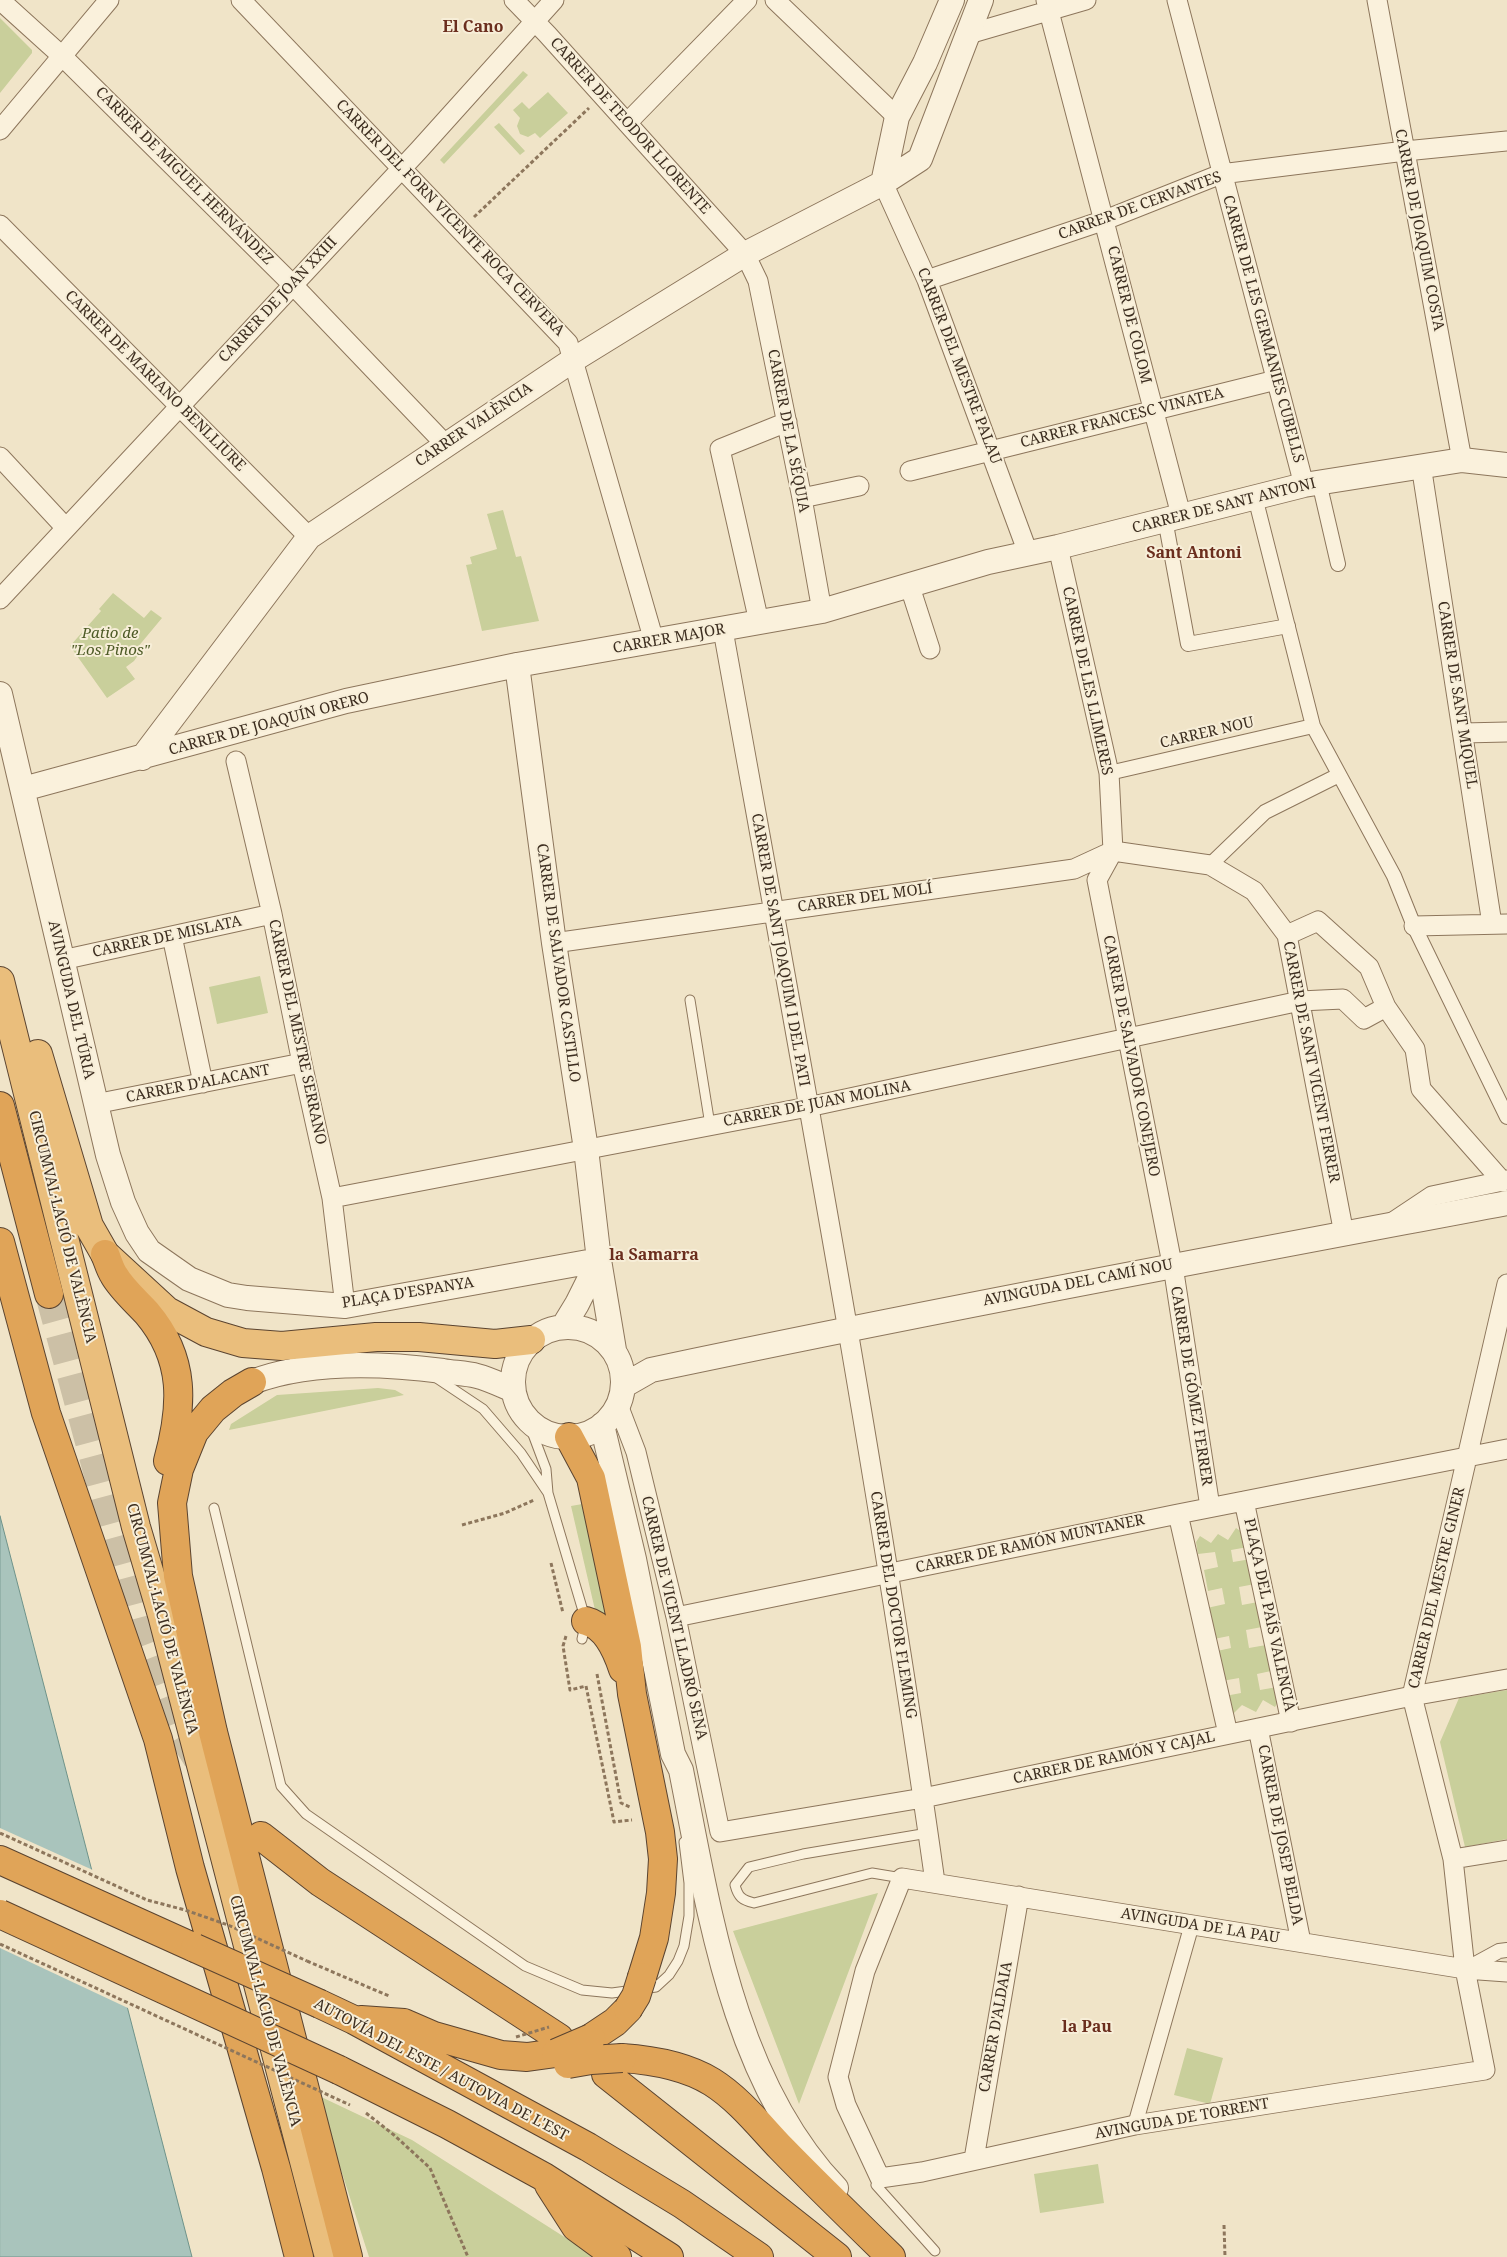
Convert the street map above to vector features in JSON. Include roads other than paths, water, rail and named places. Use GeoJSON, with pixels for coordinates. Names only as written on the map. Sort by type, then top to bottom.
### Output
{"type":"FeatureCollection","features":[{"type":"Feature","properties":{"kind":"highway"},"geometry":{"type":"LineString","coordinates":[[0,962],[22,994],[89,1226],[105,1254],[113,1275],[148,1315],[168,1346],[177,1375],[180,1406],[174,1439],[164,1476],[161,1513],[162,1536],[168,1561],[178,1576]]}},
{"type":"Feature","properties":{"kind":"highway","name":"CIRCUMVAL·LACIÓ DE VALÈNCIA"},"geometry":{"type":"LineString","coordinates":[[0,981],[136,1527],[162,1615],[329,2257]]}},
{"type":"Feature","properties":{"kind":"highway"},"geometry":{"type":"LineString","coordinates":[[0,1106],[49,1294]]}},
{"type":"Feature","properties":{"kind":"highway","name":"CIRCUMVAL·LACIÓ DE VALÈNCIA"},"geometry":{"type":"LineString","coordinates":[[0,1242],[46,1413],[158,1739],[190,1868],[276,2168],[298,2257]]}},
{"type":"Feature","properties":{"kind":"highway"},"geometry":{"type":"LineString","coordinates":[[105,1254],[167,1311],[206,1332],[243,1343],[282,1346],[376,1337],[419,1337],[495,1344],[532,1340]]}},
{"type":"Feature","properties":{"kind":"highway"},"geometry":{"type":"LineString","coordinates":[[252,1382],[213,1408],[194,1432],[179,1469],[172,1503],[178,1576],[213,1732],[348,2257]]}},
{"type":"Feature","properties":{"kind":"highway"},"geometry":{"type":"LineString","coordinates":[[354,2020],[404,2023],[434,2036],[478,2062],[508,2069],[530,2070],[559,2045],[591,2038],[615,2022],[628,2009],[636,1996],[654,1938],[661,1893],[663,1859],[660,1832],[632,1694],[627,1647],[591,1478],[569,1437]]}},
{"type":"Feature","properties":{"kind":"highway"},"geometry":{"type":"LineString","coordinates":[[575,1629],[594,1623],[616,1649],[632,1694]]}},
{"type":"Feature","properties":{"kind":"highway"},"geometry":{"type":"LineString","coordinates":[[261,1836],[320,1882],[559,2045],[591,2060],[614,2066],[837,2257]]}},
{"type":"Feature","properties":{"kind":"highway","name":"AUTOVÍA DEL ESTE / AUTOVIA DE L'EST"},"geometry":{"type":"LineString","coordinates":[[0,1860],[354,2020],[588,2147],[682,2204],[759,2257]]}},
{"type":"Feature","properties":{"kind":"highway"},"geometry":{"type":"LineString","coordinates":[[0,1914],[339,2070],[447,2124],[544,2177],[669,2257]]}},
{"type":"Feature","properties":{"kind":"highway"},"geometry":{"type":"LineString","coordinates":[[614,2066],[644,2059],[664,2064],[712,2082],[735,2100],[838,2206],[892,2257]]}},
{"type":"Feature","properties":{"kind":"highway"},"geometry":{"type":"LineString","coordinates":[[544,2177],[576,2227],[617,2257]]}},
{"type":"Feature","properties":{"kind":"street","name":"CARRER DE MIGUEL HERNÁNDEZ"},"geometry":{"type":"LineString","coordinates":[[0,0],[63,57],[292,284],[445,444]]}},
{"type":"Feature","properties":{"kind":"street"},"geometry":{"type":"LineString","coordinates":[[0,130],[109,0]]}},
{"type":"Feature","properties":{"kind":"street","name":"CARRER DEL FORN VICENTE ROCA CERVERA"},"geometry":{"type":"LineString","coordinates":[[242,0],[568,343],[654,641]]}},
{"type":"Feature","properties":{"kind":"street","name":"CARRER DE TEODOR LLORENTE"},"geometry":{"type":"LineString","coordinates":[[514,0],[745,254]]}},
{"type":"Feature","properties":{"kind":"street","name":"CARRER DE JOAN XXIII"},"geometry":{"type":"LineString","coordinates":[[0,599],[402,168],[554,0]]}},
{"type":"Feature","properties":{"kind":"street"},"geometry":{"type":"LineString","coordinates":[[627,123],[747,0]]}},
{"type":"Feature","properties":{"kind":"street"},"geometry":{"type":"LineString","coordinates":[[774,0],[897,117]]}},
{"type":"Feature","properties":{"kind":"street"},"geometry":{"type":"LineString","coordinates":[[883,183],[897,117],[925,63],[952,0]]}},
{"type":"Feature","properties":{"kind":"street","name":"CARRER VALÈNCIA"},"geometry":{"type":"LineString","coordinates":[[142,758],[308,537],[573,360],[745,254],[883,183],[920,159],[981,0]]}},
{"type":"Feature","properties":{"kind":"street"},"geometry":{"type":"LineString","coordinates":[[969,34],[1048,5],[1086,0]]}},
{"type":"Feature","properties":{"kind":"street","name":"CARRER DE LES GERMANIES CUBELLS"},"geometry":{"type":"LineString","coordinates":[[1177,0],[1276,380],[1311,483]]}},
{"type":"Feature","properties":{"kind":"street","name":"CARRER DE JOAQUIM COSTA"},"geometry":{"type":"LineString","coordinates":[[1376,0],[1462,460]]}},
{"type":"Feature","properties":{"kind":"street","name":"CARRER DE COLOM"},"geometry":{"type":"LineString","coordinates":[[1048,5],[1154,410],[1173,517]]}},
{"type":"Feature","properties":{"kind":"street","name":"CARRER DE CERVANTES"},"geometry":{"type":"LineString","coordinates":[[928,280],[1105,220],[1221,174],[1405,151],[1507,141]]}},
{"type":"Feature","properties":{"kind":"street","name":"CARRER DEL MESTRE PALAU"},"geometry":{"type":"LineString","coordinates":[[883,183],[928,280],[1028,553]]}},
{"type":"Feature","properties":{"kind":"street","name":"CARRER DE MARIANO BENLLIURE"},"geometry":{"type":"LineString","coordinates":[[0,225],[181,406],[308,537]]}},
{"type":"Feature","properties":{"kind":"street","name":"CARRER DE LA SÉQUIA"},"geometry":{"type":"LineString","coordinates":[[745,254],[758,282],[802,498],[822,611]]}},
{"type":"Feature","properties":{"kind":"street","name":"CARRER FRANCESC VINATEA"},"geometry":{"type":"LineString","coordinates":[[910,471],[1276,380]]}},
{"type":"Feature","properties":{"kind":"street"},"geometry":{"type":"LineString","coordinates":[[759,622],[720,449],[787,422]]}},
{"type":"Feature","properties":{"kind":"street","name":"CARRER DE SANT ANTONI"},"geometry":{"type":"LineString","coordinates":[[910,587],[988,562],[1058,548],[1311,483],[1507,454]]}},
{"type":"Feature","properties":{"kind":"street"},"geometry":{"type":"LineString","coordinates":[[0,457],[66,527]]}},
{"type":"Feature","properties":{"kind":"street","name":"CARRER DE SANT ANTONI"},"geometry":{"type":"LineString","coordinates":[[1462,460],[1507,465]]}},
{"type":"Feature","properties":{"kind":"street","name":"CARRER DE SANT MIQUEL"},"geometry":{"type":"LineString","coordinates":[[1421,466],[1463,733],[1500,924]]}},
{"type":"Feature","properties":{"kind":"street"},"geometry":{"type":"LineString","coordinates":[[1311,483],[1338,564]]}},
{"type":"Feature","properties":{"kind":"street"},"geometry":{"type":"LineString","coordinates":[[802,498],[859,486]]}},
{"type":"Feature","properties":{"kind":"street"},"geometry":{"type":"LineString","coordinates":[[1255,497],[1313,726],[1394,876],[1414,926],[1507,1117]]}},
{"type":"Feature","properties":{"kind":"street"},"geometry":{"type":"LineString","coordinates":[[1173,517],[1188,644],[1288,626]]}},
{"type":"Feature","properties":{"kind":"street","name":"CARRER DE LES LLIMERES"},"geometry":{"type":"LineString","coordinates":[[1058,548],[1109,773],[1113,851]]}},
{"type":"Feature","properties":{"kind":"street"},"geometry":{"type":"LineString","coordinates":[[910,587],[930,649]]}},
{"type":"Feature","properties":{"kind":"street","name":"CARRER MAJOR"},"geometry":{"type":"LineString","coordinates":[[517,665],[822,611],[910,587]]}},
{"type":"Feature","properties":{"kind":"street","name":"CARRER DE SANT JOAQUIM I DEL PATI"},"geometry":{"type":"LineString","coordinates":[[722,630],[848,1328]]}},
{"type":"Feature","properties":{"kind":"street","name":"CARRER DE JOAQUÍN ORERO"},"geometry":{"type":"LineString","coordinates":[[22,789],[142,758],[346,701],[517,665]]}},
{"type":"Feature","properties":{"kind":"street","name":"CARRER DE SALVADOR CASTILLO"},"geometry":{"type":"LineString","coordinates":[[517,665],[554,943],[586,1149],[599,1260],[616,1355]]}},
{"type":"Feature","properties":{"kind":"street","name":"AVINGUDA DEL TÚRIA"},"geometry":{"type":"LineString","coordinates":[[0,694],[95,1104],[120,1192],[136,1233],[149,1251],[189,1279]]}},
{"type":"Feature","properties":{"kind":"street","name":"CARRER NOU"},"geometry":{"type":"LineString","coordinates":[[1109,773],[1313,726]]}},
{"type":"Feature","properties":{"kind":"street"},"geometry":{"type":"LineString","coordinates":[[1463,733],[1507,732]]}},
{"type":"Feature","properties":{"kind":"street","name":"CARRER DEL MESTRE SERRANO"},"geometry":{"type":"LineString","coordinates":[[236,761],[272,914],[302,1064],[332,1198],[345,1306]]}},
{"type":"Feature","properties":{"kind":"street"},"geometry":{"type":"LineString","coordinates":[[1113,851],[1210,865],[1265,812],[1340,775]]}},
{"type":"Feature","properties":{"kind":"street","name":"CARRER DEL MOLÍ"},"geometry":{"type":"LineString","coordinates":[[554,943],[1074,869],[1113,851]]}},
{"type":"Feature","properties":{"kind":"street","name":"CARRER DE SALVADOR CONEJERO"},"geometry":{"type":"LineString","coordinates":[[1113,851],[1098,880],[1127,1039],[1172,1265]]}},
{"type":"Feature","properties":{"kind":"street","name":"CARRER DE SANT VICENT FERRER"},"geometry":{"type":"LineString","coordinates":[[1210,865],[1254,891],[1287,935],[1344,1234]]}},
{"type":"Feature","properties":{"kind":"street","name":"CARRER DE MISLATA"},"geometry":{"type":"LineString","coordinates":[[62,960],[272,914]]}},
{"type":"Feature","properties":{"kind":"street"},"geometry":{"type":"LineString","coordinates":[[1287,935],[1318,921],[1369,968],[1386,1008],[1415,1049],[1421,1089],[1506,1188]]}},
{"type":"Feature","properties":{"kind":"street"},"geometry":{"type":"LineString","coordinates":[[1414,926],[1500,924]]}},
{"type":"Feature","properties":{"kind":"street"},"geometry":{"type":"LineString","coordinates":[[172,936],[203,1082]]}},
{"type":"Feature","properties":{"kind":"street","name":"CARRER DE JUAN MOLINA"},"geometry":{"type":"LineString","coordinates":[[332,1198],[808,1107],[1300,1001],[1343,999],[1364,1019],[1386,1008]]}},
{"type":"Feature","properties":{"kind":"street","name":"CARRER D'ALACANT"},"geometry":{"type":"LineString","coordinates":[[95,1104],[302,1064]]}},
{"type":"Feature","properties":{"kind":"street","name":"AVINGUDA DEL CAMÍ NOU"},"geometry":{"type":"LineString","coordinates":[[651,1370],[848,1328],[1172,1265],[1388,1226],[1506,1188]]}},
{"type":"Feature","properties":{"kind":"street"},"geometry":{"type":"LineString","coordinates":[[563,1327],[599,1260]]}},
{"type":"Feature","properties":{"kind":"street","name":"PLAÇA D'ESPANYA"},"geometry":{"type":"LineString","coordinates":[[189,1279],[212,1289],[247,1298],[345,1306],[599,1260]]}},
{"type":"Feature","properties":{"kind":"street","name":"CARRER DE GÓMEZ FERRER"},"geometry":{"type":"LineString","coordinates":[[1172,1265],[1210,1507]]}},
{"type":"Feature","properties":{"kind":"street","name":"CARRER DEL MESTRE GINER"},"geometry":{"type":"LineString","coordinates":[[1485,2070],[1465,1969],[1453,1859],[1412,1696],[1507,1284]]}},
{"type":"Feature","properties":{"kind":"street"},"geometry":{"type":"LineString","coordinates":[[616,1355],[651,1370],[621,1396],[602,1425],[586,1434],[569,1437],[547,1432],[528,1420],[518,1406],[513,1390],[514,1371],[520,1354],[532,1340],[546,1331],[563,1327],[577,1327],[592,1332],[604,1340],[616,1355],[623,1372],[621,1396]]}},
{"type":"Feature","properties":{"kind":"street","name":"CARRER DEL DOCTOR FLEMING"},"geometry":{"type":"LineString","coordinates":[[848,1328],[890,1573],[935,1882]]}},
{"type":"Feature","properties":{"kind":"street"},"geometry":{"type":"LineString","coordinates":[[252,1382],[275,1374],[307,1369],[362,1366],[421,1368],[476,1376],[513,1390]]}},
{"type":"Feature","properties":{"kind":"street","name":"CARRER DE VICENT LLADRÓ SENA"},"geometry":{"type":"LineString","coordinates":[[621,1396],[676,1616],[720,1832]]}},
{"type":"Feature","properties":{"kind":"street"},"geometry":{"type":"LineString","coordinates":[[602,1425],[634,1558],[673,1754],[681,1770],[722,1959],[749,2046],[768,2090],[793,2133],[823,2174],[904,2257]]}},
{"type":"Feature","properties":{"kind":"street"},"geometry":{"type":"LineString","coordinates":[[1244,1501],[1507,1449]]}},
{"type":"Feature","properties":{"kind":"street","name":"PLAÇA DEL PAÍS VALENCIÀ"},"geometry":{"type":"LineString","coordinates":[[1178,1514],[1244,1501],[1291,1722]]}},
{"type":"Feature","properties":{"kind":"street"},"geometry":{"type":"LineString","coordinates":[[1178,1514],[1228,1734]]}},
{"type":"Feature","properties":{"kind":"street","name":"CARRER DE RAMÓN MUNTANER"},"geometry":{"type":"LineString","coordinates":[[676,1616],[1178,1514]]}},
{"type":"Feature","properties":{"kind":"street","name":"CARRER DE RAMÓN Y CAJAL"},"geometry":{"type":"LineString","coordinates":[[720,1832],[923,1798],[1412,1696],[1507,1679]]}},
{"type":"Feature","properties":{"kind":"street","name":"CARRER DE JOSEP BELDA"},"geometry":{"type":"LineString","coordinates":[[1258,1728],[1301,1942]]}},
{"type":"Feature","properties":{"kind":"street"},"geometry":{"type":"LineString","coordinates":[[1453,1859],[1507,1850]]}},
{"type":"Feature","properties":{"kind":"street"},"geometry":{"type":"LineString","coordinates":[[880,2178],[846,2105],[838,2078],[865,1971],[902,1878]]}},
{"type":"Feature","properties":{"kind":"street","name":"AVINGUDA DE LA PAU"},"geometry":{"type":"LineString","coordinates":[[902,1878],[1465,1969],[1507,1972]]}},
{"type":"Feature","properties":{"kind":"street","name":"CARRER D'ALDAIA"},"geometry":{"type":"LineString","coordinates":[[974,2159],[1018,1896]]}},
{"type":"Feature","properties":{"kind":"street"},"geometry":{"type":"LineString","coordinates":[[1136,2125],[1192,1924]]}},
{"type":"Feature","properties":{"kind":"street"},"geometry":{"type":"LineString","coordinates":[[1465,1969],[1499,1951],[1507,1950]]}},
{"type":"Feature","properties":{"kind":"street","name":"AVINGUDA DE TORRENT"},"geometry":{"type":"LineString","coordinates":[[880,2178],[922,2172],[974,2159],[1136,2125],[1485,2070]]}},
{"type":"Feature","properties":{"kind":"lane"},"geometry":{"type":"LineString","coordinates":[[690,1000],[710,1125]]}},
{"type":"Feature","properties":{"kind":"lane"},"geometry":{"type":"LineString","coordinates":[[421,1368],[483,1409],[522,1453],[548,1493]]}},
{"type":"Feature","properties":{"kind":"lane"},"geometry":{"type":"LineString","coordinates":[[528,1420],[546,1469],[548,1493],[575,1629]]}},
{"type":"Feature","properties":{"kind":"lane"},"geometry":{"type":"LineString","coordinates":[[214,1508],[280,1786],[306,1814],[516,1960],[525,1966],[582,1990],[612,1993],[656,1987],[673,1968],[684,1946],[689,1916],[689,1883],[683,1834]]}},
{"type":"Feature","properties":{"kind":"lane"},"geometry":{"type":"LineString","coordinates":[[673,1754],[682,1824]]}},
{"type":"Feature","properties":{"kind":"lane"},"geometry":{"type":"LineString","coordinates":[[902,1878],[872,1872],[754,1903],[743,1901],[737,1895],[735,1885],[749,1867],[803,1854],[928,1833]]}},
{"type":"Feature","properties":{"kind":"lane"},"geometry":{"type":"LineString","coordinates":[[880,2178],[876,2185],[935,2251]]}},
{"type":"Feature","properties":{"kind":"water"},"geometry":{"type":"Polygon","coordinates":[[[0,1516],[192,2257],[0,2257],[0,1516]]]}},
{"type":"Feature","properties":{"kind":"tunnel"},"geometry":{"type":"LineString","coordinates":[[49,1294],[141,1634],[176,1725],[197,1759]]}},
{"type":"Feature","properties":{"kind":"district","name":"El Cano"},"geometry":{"type":"Point","coordinates":[473,27]}},
{"type":"Feature","properties":{"kind":"district","name":"Sant Antoni"},"geometry":{"type":"Point","coordinates":[1194,553]}},
{"type":"Feature","properties":{"kind":"district","name":"la Samarra"},"geometry":{"type":"Point","coordinates":[654,1255]}},
{"type":"Feature","properties":{"kind":"district","name":"la Pau"},"geometry":{"type":"Point","coordinates":[1087,2027]}},
{"type":"Feature","properties":{"kind":"park label","name":"Patio de \"Los Pinos\""},"geometry":{"type":"Point","coordinates":[110,642]}}]}
